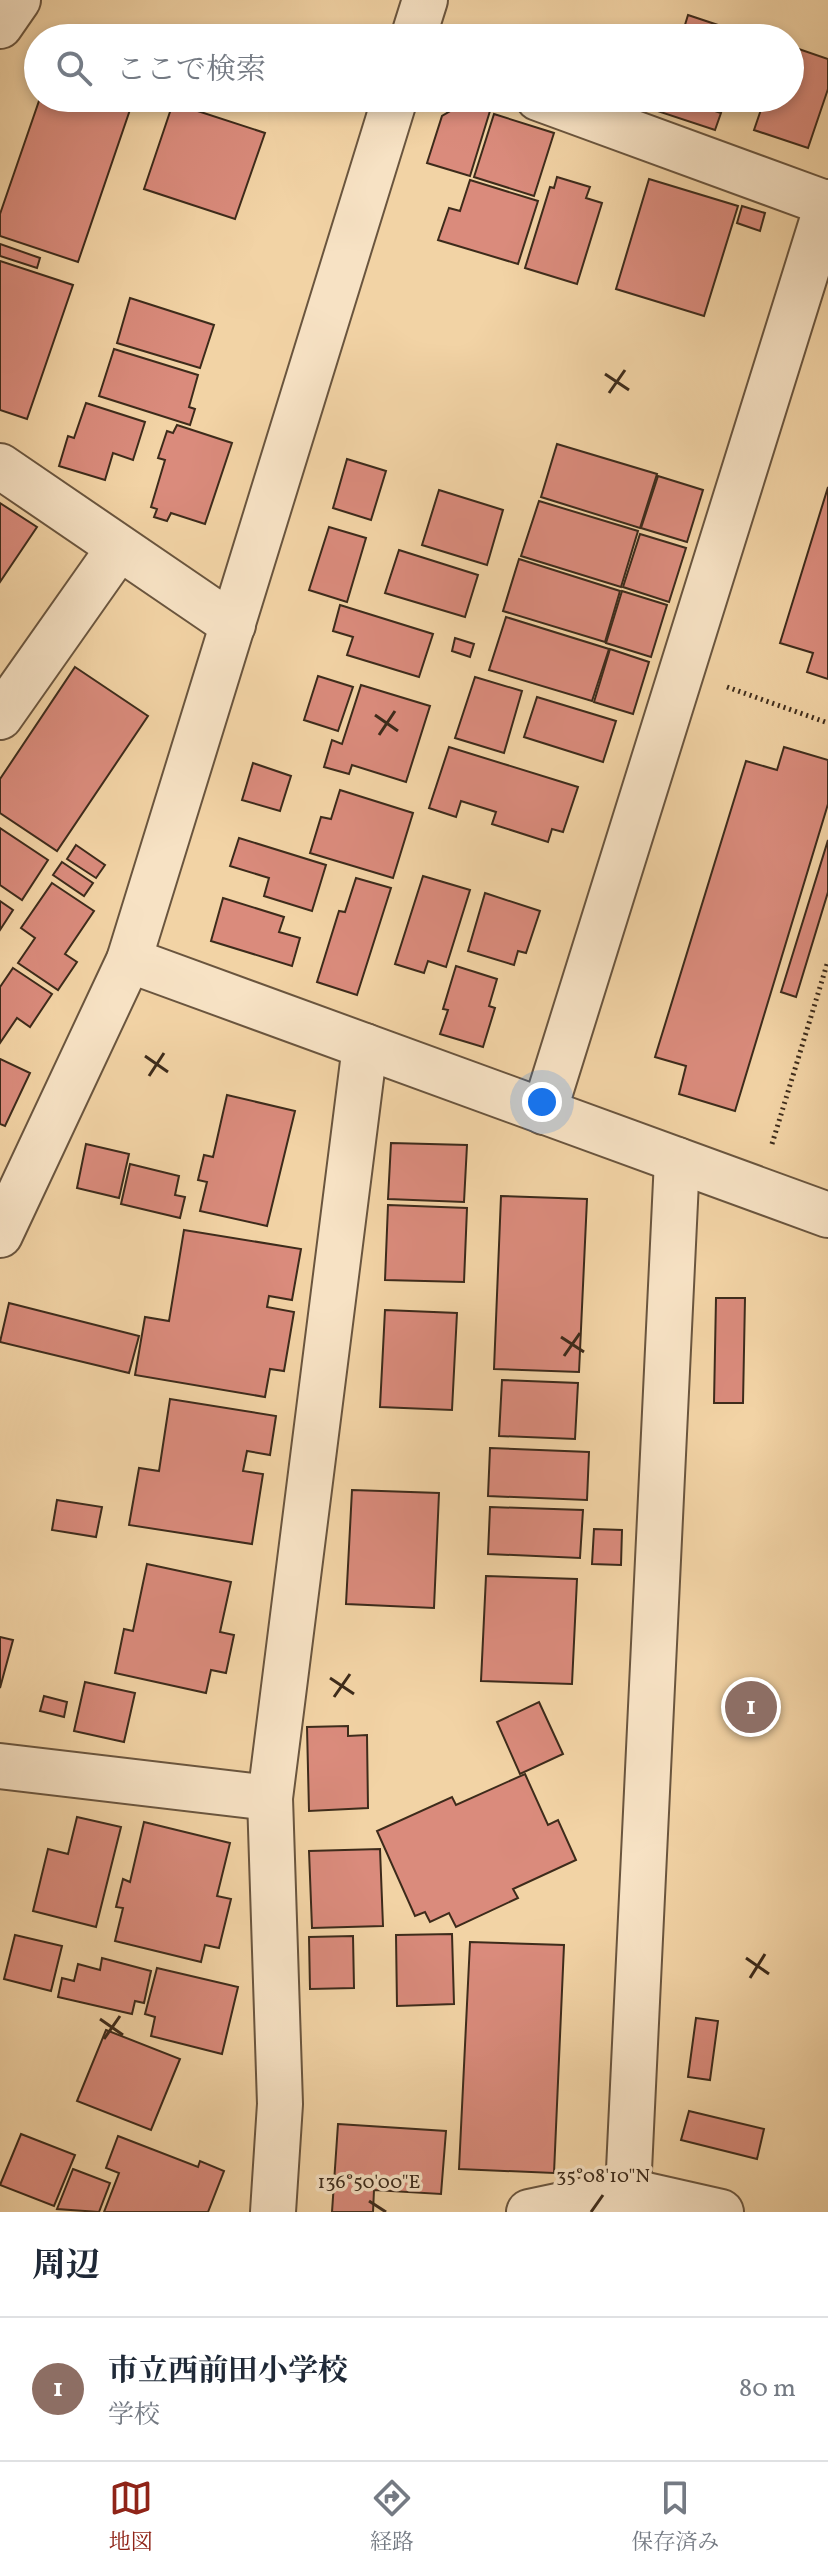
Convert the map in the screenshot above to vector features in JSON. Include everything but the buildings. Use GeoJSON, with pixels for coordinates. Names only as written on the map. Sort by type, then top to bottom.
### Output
{"type":"FeatureCollection","features":[{"type":"Feature","properties":{"kind":"street"},"geometry":{"type":"LineString","coordinates":[[0,26],[18,0]]}},
{"type":"Feature","properties":{"kind":"street"},"geometry":{"type":"LineString","coordinates":[[417,24],[425,0]]}},
{"type":"Feature","properties":{"kind":"street"},"geometry":{"type":"LineString","coordinates":[[0,1235],[129,960],[391,112]]}},
{"type":"Feature","properties":{"kind":"street"},"geometry":{"type":"LineString","coordinates":[[544,1112],[828,203],[577,112]]}},
{"type":"Feature","properties":{"kind":"street"},"geometry":{"type":"LineString","coordinates":[[0,466],[233,625]]}},
{"type":"Feature","properties":{"kind":"street"},"geometry":{"type":"LineString","coordinates":[[0,717],[119,548]]}},
{"type":"Feature","properties":{"kind":"street"},"geometry":{"type":"LineString","coordinates":[[129,960],[828,1215]]}},
{"type":"Feature","properties":{"kind":"street"},"geometry":{"type":"LineString","coordinates":[[273,2212],[280,2104],[270,1798],[365,1046]]}},
{"type":"Feature","properties":{"kind":"street"},"geometry":{"type":"LineString","coordinates":[[628,2191],[677,1160]]}},
{"type":"Feature","properties":{"kind":"street"},"geometry":{"type":"LineString","coordinates":[[0,1766],[270,1798]]}},
{"type":"Feature","properties":{"kind":"street"},"geometry":{"type":"LineString","coordinates":[[529,2212],[628,2191],[721,2212]]}},
{"type":"Feature","properties":{"kind":"path"},"geometry":{"type":"LineString","coordinates":[[682,670],[828,723]]}},
{"type":"Feature","properties":{"kind":"path"},"geometry":{"type":"LineString","coordinates":[[758,1190],[828,961]]}},
{"type":"Feature","properties":{"kind":"place","name":"市立西前田小学校"},"geometry":{"type":"Point","coordinates":[751,1707]}}]}
